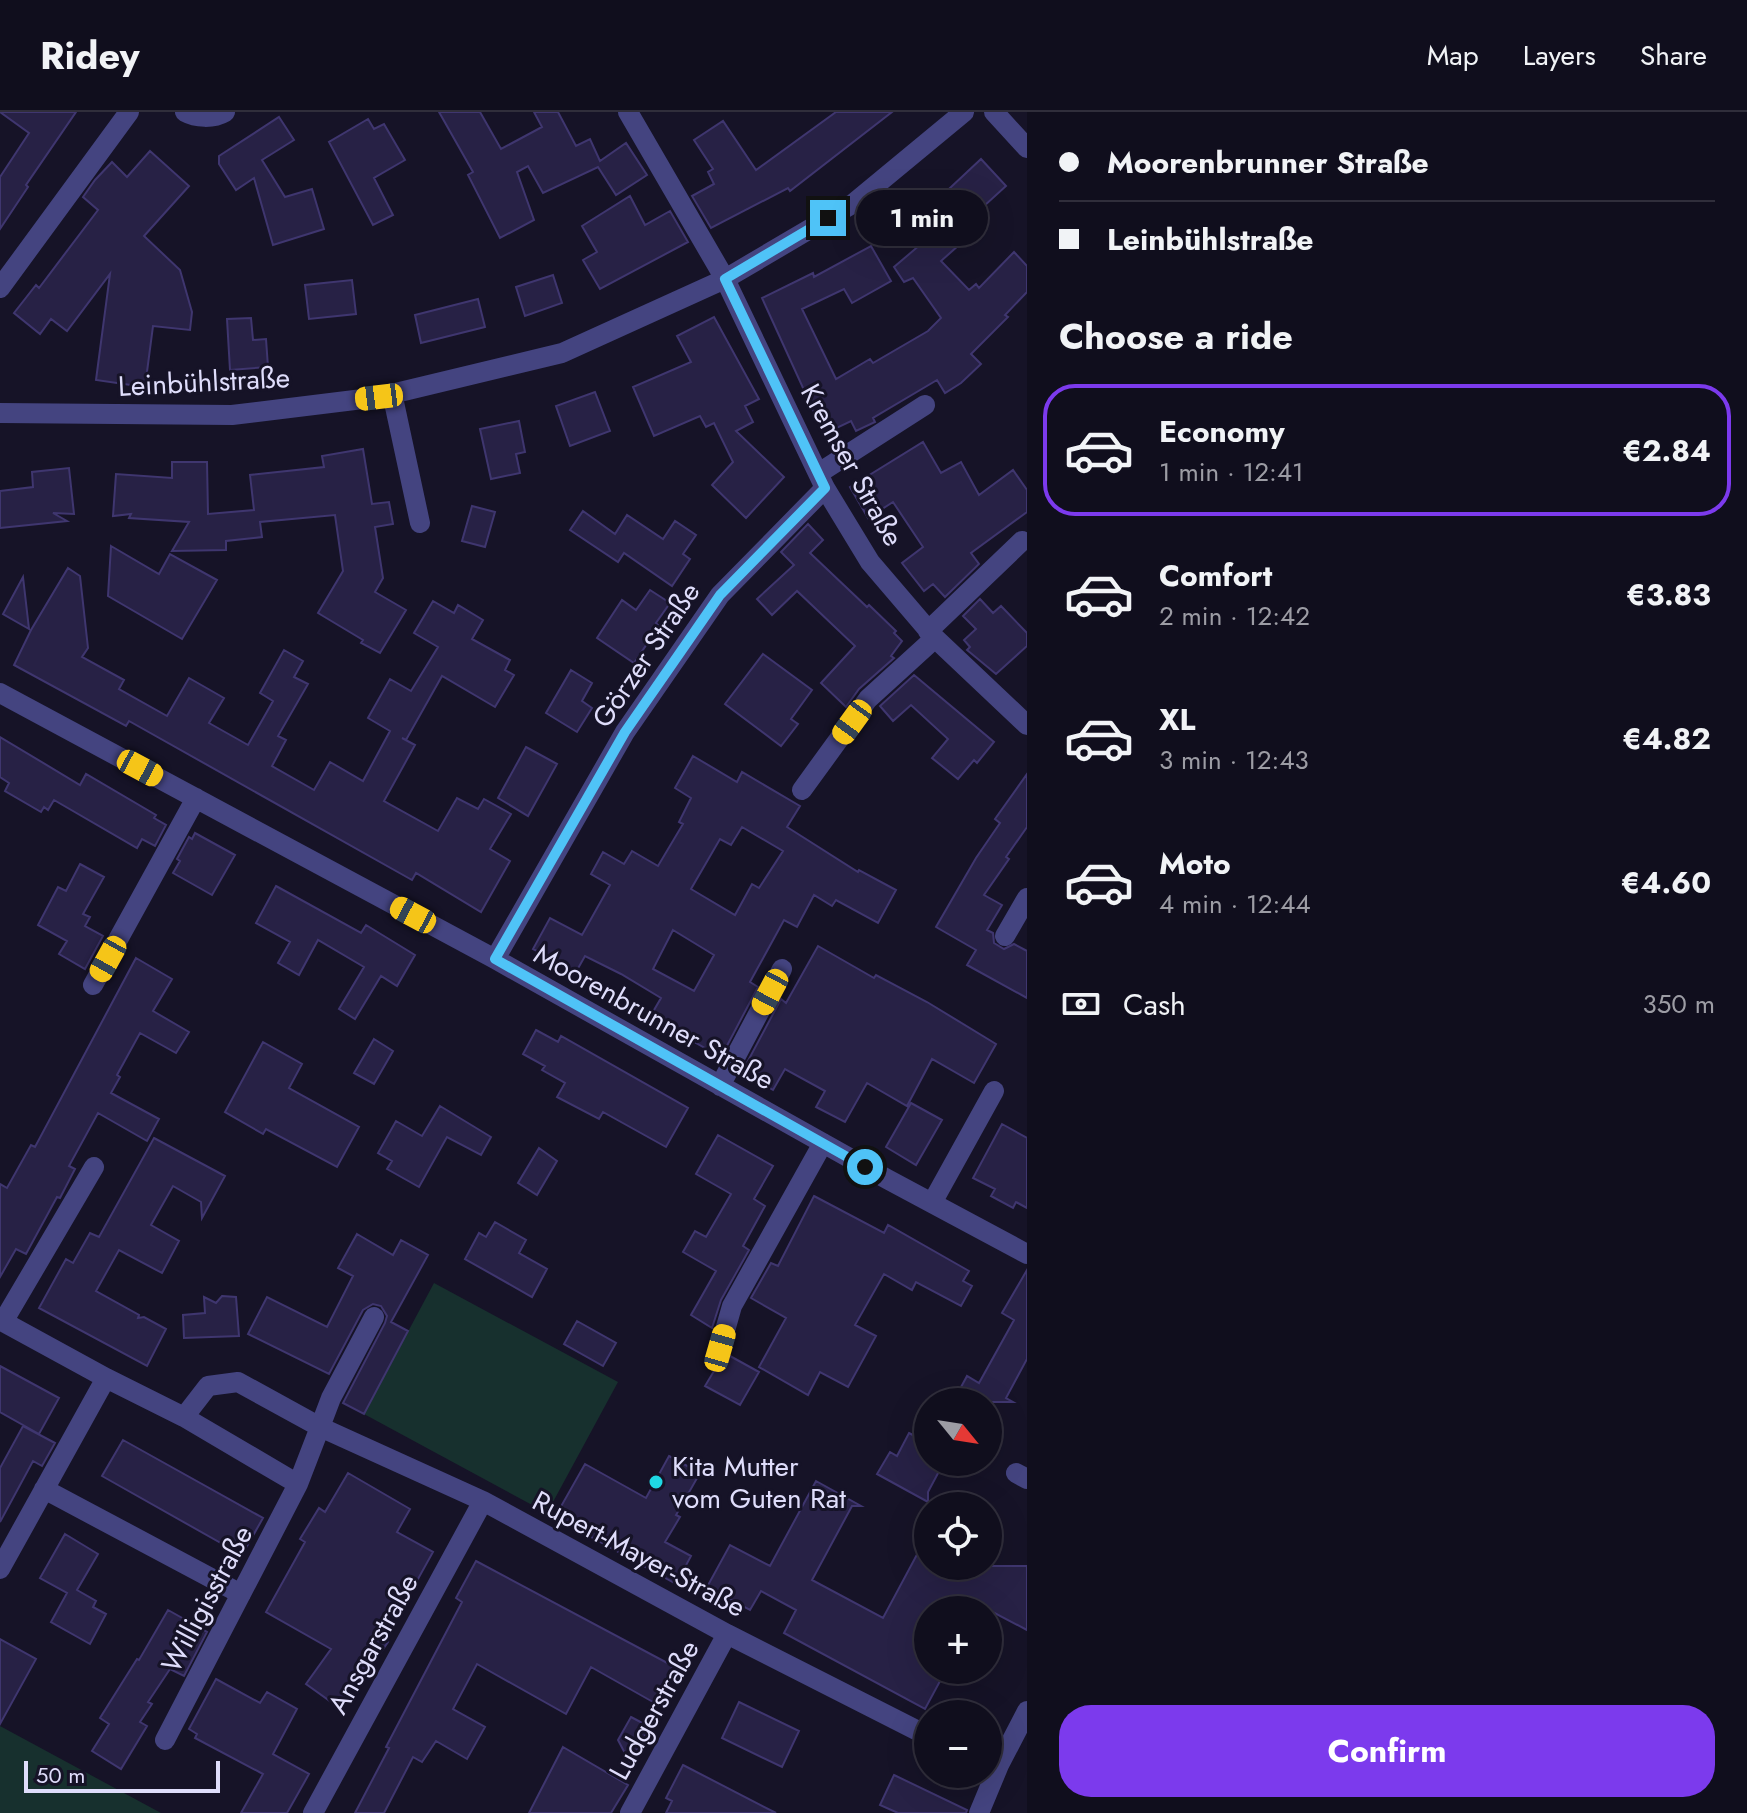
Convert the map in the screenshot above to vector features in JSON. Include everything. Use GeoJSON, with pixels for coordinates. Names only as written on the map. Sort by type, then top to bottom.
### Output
{"type":"FeatureCollection","features":[{"type":"Feature","properties":{"kind":"street"},"geometry":{"type":"LineString","coordinates":[[0,288],[129,112]]}},
{"type":"Feature","properties":{"kind":"street"},"geometry":{"type":"LineString","coordinates":[[185,112],[195,117],[225,112]]}},
{"type":"Feature","properties":{"kind":"street"},"geometry":{"type":"LineString","coordinates":[[628,112],[725,279]]}},
{"type":"Feature","properties":{"kind":"street","name":"Leinbühlstraße"},"geometry":{"type":"LineString","coordinates":[[0,413],[232,415],[392,393],[562,353],[725,279],[854,203],[964,112]]}},
{"type":"Feature","properties":{"kind":"street"},"geometry":{"type":"LineString","coordinates":[[994,112],[1027,148]]}},
{"type":"Feature","properties":{"kind":"street","name":"Kremser Straße"},"geometry":{"type":"LineString","coordinates":[[725,279],[822,480],[870,562],[931,635],[1027,725]]}},
{"type":"Feature","properties":{"kind":"street"},"geometry":{"type":"LineString","coordinates":[[392,393],[420,523]]}},
{"type":"Feature","properties":{"kind":"street","name":"Görzer Straße"},"geometry":{"type":"LineString","coordinates":[[495,959],[625,732],[720,595],[822,480],[925,405]]}},
{"type":"Feature","properties":{"kind":"street"},"geometry":{"type":"LineString","coordinates":[[802,790],[868,699],[1022,541]]}},
{"type":"Feature","properties":{"kind":"street","name":"Moorenbrunner Straße"},"geometry":{"type":"LineString","coordinates":[[0,693],[495,959],[1027,1254]]}},
{"type":"Feature","properties":{"kind":"street"},"geometry":{"type":"LineString","coordinates":[[93,985],[196,798]]}},
{"type":"Feature","properties":{"kind":"street"},"geometry":{"type":"LineString","coordinates":[[1005,936],[1027,898]]}},
{"type":"Feature","properties":{"kind":"street"},"geometry":{"type":"LineString","coordinates":[[720,1086],[782,969]]}},
{"type":"Feature","properties":{"kind":"street"},"geometry":{"type":"LineString","coordinates":[[932,1203],[994,1091]]}},
{"type":"Feature","properties":{"kind":"street"},"geometry":{"type":"LineString","coordinates":[[720,1348],[732,1306],[823,1143]]}},
{"type":"Feature","properties":{"kind":"street"},"geometry":{"type":"LineString","coordinates":[[94,1167],[2,1321],[184,1417],[298,1484],[331,1398],[374,1317]]}},
{"type":"Feature","properties":{"kind":"street"},"geometry":{"type":"LineString","coordinates":[[0,1569],[106,1378]]}},
{"type":"Feature","properties":{"kind":"street","name":"Rupert-Mayer-Straße"},"geometry":{"type":"LineString","coordinates":[[184,1417],[208,1386],[238,1382],[320,1427],[483,1501],[727,1634],[914,1729]]}},
{"type":"Feature","properties":{"kind":"street","name":"Willigisstraße"},"geometry":{"type":"LineString","coordinates":[[165,1740],[298,1484]]}},
{"type":"Feature","properties":{"kind":"street"},"geometry":{"type":"LineString","coordinates":[[44,1489],[241,1594]]}},
{"type":"Feature","properties":{"kind":"street","name":"Ansgarstraße"},"geometry":{"type":"LineString","coordinates":[[313,1813],[483,1501]]}},
{"type":"Feature","properties":{"kind":"street","name":"Ludgerstraße"},"geometry":{"type":"LineString","coordinates":[[630,1813],[727,1634]]}},
{"type":"Feature","properties":{"kind":"street"},"geometry":{"type":"LineString","coordinates":[[1002,1750],[1027,1711]]}},
{"type":"Feature","properties":{"kind":"street"},"geometry":{"type":"LineString","coordinates":[[979,1813],[986,1788]]}},
{"type":"Feature","properties":{"kind":"green space"},"geometry":{"type":"Polygon","coordinates":[[[434,1283],[618,1382],[547,1513],[364,1414],[434,1283]]]}},
{"type":"Feature","properties":{"kind":"green space"},"geometry":{"type":"Polygon","coordinates":[[[0,1726],[161,1813],[0,1813],[0,1726]]]}},
{"type":"Feature","properties":{"kind":"building"},"geometry":{"type":"Polygon","coordinates":[[[0,112],[76,112],[0,229],[0,177],[29,133],[0,112]]]}},
{"type":"Feature","properties":{"kind":"building"},"geometry":{"type":"Polygon","coordinates":[[[439,112],[480,112],[501,149],[542,127],[534,112],[558,112],[576,146],[590,139],[600,161],[626,143],[647,175],[616,195],[598,167],[543,193],[528,166],[517,172],[534,220],[500,238],[468,175],[473,172],[439,112]]]}},
{"type":"Feature","properties":{"kind":"building"},"geometry":{"type":"Polygon","coordinates":[[[836,112],[892,112],[790,191],[788,188],[711,228],[692,196],[714,184],[708,172],[713,169],[694,140],[723,121],[756,170],[836,112]]]}},
{"type":"Feature","properties":{"kind":"building"},"geometry":{"type":"Polygon","coordinates":[[[279,117],[294,140],[262,160],[285,197],[312,189],[324,229],[273,245],[254,178],[236,190],[219,164],[219,156],[279,117]]]}},
{"type":"Feature","properties":{"kind":"building"},"geometry":{"type":"Polygon","coordinates":[[[368,119],[374,129],[384,124],[405,160],[374,178],[393,215],[373,225],[329,142],[368,119]]]}},
{"type":"Feature","properties":{"kind":"building"},"geometry":{"type":"Polygon","coordinates":[[[150,151],[189,186],[144,236],[180,270],[192,312],[190,330],[153,326],[145,387],[96,380],[110,274],[67,331],[51,319],[40,334],[14,313],[36,285],[39,288],[98,210],[83,197],[95,180],[112,162],[127,177],[150,151]]]}},
{"type":"Feature","properties":{"kind":"building"},"geometry":{"type":"Polygon","coordinates":[[[981,159],[1006,186],[973,216],[977,229],[941,261],[969,290],[976,284],[979,288],[1014,252],[1027,266],[1027,292],[1005,315],[1008,317],[971,354],[981,364],[961,383],[945,393],[937,380],[873,418],[875,422],[856,431],[851,421],[824,434],[762,298],[813,273],[814,277],[871,246],[891,281],[852,303],[844,289],[802,309],[836,379],[870,359],[873,363],[928,331],[941,318],[913,278],[904,282],[894,267],[934,233],[919,217],[981,159]]]}},
{"type":"Feature","properties":{"kind":"building"},"geometry":{"type":"Polygon","coordinates":[[[630,196],[645,225],[670,211],[688,242],[600,289],[583,260],[597,252],[582,226],[630,196]]]}},
{"type":"Feature","properties":{"kind":"building"},"geometry":{"type":"Polygon","coordinates":[[[553,275],[562,303],[525,316],[516,287],[553,275]]]}},
{"type":"Feature","properties":{"kind":"building"},"geometry":{"type":"Polygon","coordinates":[[[352,280],[356,314],[309,319],[305,285],[352,280]]]}},
{"type":"Feature","properties":{"kind":"building"},"geometry":{"type":"Polygon","coordinates":[[[478,299],[485,327],[421,343],[415,315],[478,299]]]}},
{"type":"Feature","properties":{"kind":"building"},"geometry":{"type":"Polygon","coordinates":[[[714,317],[759,399],[745,406],[753,422],[736,431],[784,477],[746,518],[712,485],[733,462],[714,423],[706,427],[700,416],[654,436],[633,387],[691,362],[677,336],[714,317]]]}},
{"type":"Feature","properties":{"kind":"building"},"geometry":{"type":"Polygon","coordinates":[[[251,318],[253,340],[266,339],[268,367],[230,370],[227,319],[251,318]]]}},
{"type":"Feature","properties":{"kind":"building"},"geometry":{"type":"Polygon","coordinates":[[[595,392],[610,431],[570,446],[556,406],[595,392]]]}},
{"type":"Feature","properties":{"kind":"building"},"geometry":{"type":"Polygon","coordinates":[[[519,421],[525,452],[516,454],[520,473],[491,479],[480,429],[519,421]]]}},
{"type":"Feature","properties":{"kind":"building"},"geometry":{"type":"Polygon","coordinates":[[[923,442],[941,473],[961,462],[979,495],[1013,470],[1027,490],[1027,512],[971,553],[979,564],[945,597],[933,584],[924,591],[902,563],[923,547],[893,502],[868,518],[850,487],[923,442]]]}},
{"type":"Feature","properties":{"kind":"building"},"geometry":{"type":"Polygon","coordinates":[[[363,449],[372,504],[389,502],[393,524],[375,527],[383,578],[375,592],[406,610],[380,653],[318,613],[343,571],[335,515],[260,522],[262,537],[226,541],[226,550],[172,551],[189,522],[129,518],[131,514],[113,516],[116,474],[172,478],[172,462],[207,462],[208,514],[254,510],[250,475],[324,467],[322,456],[363,449]]]}},
{"type":"Feature","properties":{"kind":"building"},"geometry":{"type":"Polygon","coordinates":[[[69,468],[74,514],[53,513],[67,521],[0,528],[0,491],[33,487],[32,472],[69,468]]]}},
{"type":"Feature","properties":{"kind":"building"},"geometry":{"type":"Polygon","coordinates":[[[472,506],[495,512],[485,547],[462,541],[472,506]]]}},
{"type":"Feature","properties":{"kind":"building"},"geometry":{"type":"Polygon","coordinates":[[[583,511],[615,534],[627,515],[663,539],[675,521],[696,535],[683,554],[690,559],[672,586],[624,553],[618,562],[570,530],[583,511]]]}},
{"type":"Feature","properties":{"kind":"building"},"geometry":{"type":"Polygon","coordinates":[[[808,524],[823,540],[810,553],[867,607],[869,605],[902,641],[891,656],[894,658],[859,689],[846,707],[821,683],[855,646],[797,591],[772,615],[757,599],[794,565],[781,552],[808,524]]]}},
{"type":"Feature","properties":{"kind":"building"},"geometry":{"type":"Polygon","coordinates":[[[111,546],[159,574],[170,554],[217,580],[182,639],[108,596],[111,546]]]}},
{"type":"Feature","properties":{"kind":"building"},"geometry":{"type":"Polygon","coordinates":[[[68,568],[80,576],[88,648],[82,657],[124,680],[119,689],[167,716],[189,678],[224,698],[209,723],[248,745],[273,701],[260,693],[284,650],[303,661],[294,677],[308,684],[278,736],[286,740],[272,766],[314,790],[330,762],[363,781],[390,731],[368,718],[390,679],[411,691],[438,647],[414,633],[433,601],[454,613],[458,605],[483,620],[472,639],[510,660],[505,670],[514,675],[495,707],[442,676],[406,740],[402,738],[415,745],[384,801],[438,831],[457,798],[478,809],[484,799],[511,814],[490,849],[510,861],[481,912],[416,873],[412,880],[129,721],[126,726],[14,665],[68,568]]]}},
{"type":"Feature","properties":{"kind":"building"},"geometry":{"type":"Polygon","coordinates":[[[23,577],[29,629],[3,614],[23,577]]]}},
{"type":"Feature","properties":{"kind":"building"},"geometry":{"type":"Polygon","coordinates":[[[650,590],[670,603],[656,623],[659,626],[634,663],[597,638],[622,600],[636,610],[650,590]]]}},
{"type":"Feature","properties":{"kind":"building"},"geometry":{"type":"Polygon","coordinates":[[[980,599],[993,613],[1001,606],[1027,633],[1027,646],[996,674],[967,650],[970,647],[964,640],[976,629],[963,616],[980,599]]]}},
{"type":"Feature","properties":{"kind":"building"},"geometry":{"type":"Polygon","coordinates":[[[763,654],[812,690],[791,719],[798,724],[781,746],[725,704],[763,654]]]}},
{"type":"Feature","properties":{"kind":"building"},"geometry":{"type":"Polygon","coordinates":[[[571,670],[592,683],[582,701],[592,708],[577,732],[546,713],[571,670]]]}},
{"type":"Feature","properties":{"kind":"building"},"geometry":{"type":"Polygon","coordinates":[[[914,675],[994,742],[977,763],[974,760],[958,779],[932,758],[948,739],[911,705],[893,721],[880,706],[914,675]]]}},
{"type":"Feature","properties":{"kind":"building"},"geometry":{"type":"Polygon","coordinates":[[[0,737],[80,785],[86,774],[156,815],[154,818],[166,825],[155,846],[142,839],[137,848],[54,800],[48,810],[44,807],[41,812],[5,791],[9,783],[0,777],[0,737]]]}},
{"type":"Feature","properties":{"kind":"building"},"geometry":{"type":"Polygon","coordinates":[[[526,747],[557,764],[528,816],[498,798],[526,747]]]}},
{"type":"Feature","properties":{"kind":"building"},"geometry":{"type":"Polygon","coordinates":[[[693,756],[737,782],[742,772],[800,806],[787,827],[858,872],[896,890],[878,923],[836,900],[832,906],[814,895],[797,927],[784,920],[750,982],[758,987],[721,1057],[650,1017],[661,998],[621,974],[585,956],[576,972],[533,949],[550,918],[582,935],[610,885],[591,874],[603,852],[624,864],[632,851],[658,866],[683,824],[679,822],[691,798],[675,788],[693,756]],[[742,827],[731,845],[720,839],[691,889],[735,915],[752,884],[759,888],[783,851],[742,827]],[[673,930],[653,969],[694,991],[714,955],[673,930]]]}},
{"type":"Feature","properties":{"kind":"building"},"geometry":{"type":"Polygon","coordinates":[[[1027,774],[1027,827],[984,895],[1002,905],[987,930],[993,933],[994,943],[1004,949],[1014,944],[1027,951],[1027,998],[967,965],[976,950],[936,927],[1000,823],[995,819],[1027,774]]]}},
{"type":"Feature","properties":{"kind":"building"},"geometry":{"type":"Polygon","coordinates":[[[195,833],[235,855],[212,895],[173,873],[189,837],[192,839],[195,833]]]}},
{"type":"Feature","properties":{"kind":"building"},"geometry":{"type":"Polygon","coordinates":[[[80,864],[104,877],[83,914],[90,917],[85,926],[103,936],[85,969],[59,954],[67,941],[38,925],[58,887],[66,891],[80,864]]]}},
{"type":"Feature","properties":{"kind":"building"},"geometry":{"type":"Polygon","coordinates":[[[276,886],[361,933],[366,925],[415,955],[397,986],[381,976],[355,1019],[339,1009],[364,967],[318,940],[299,975],[278,963],[290,942],[256,923],[276,886]]]}},
{"type":"Feature","properties":{"kind":"building"},"geometry":{"type":"Polygon","coordinates":[[[818,946],[874,978],[876,975],[927,1002],[996,1044],[974,1083],[932,1059],[907,1106],[867,1083],[845,1122],[816,1107],[825,1091],[785,1069],[773,1090],[742,1072],[781,999],[786,1003],[818,946]]]}},
{"type":"Feature","properties":{"kind":"building"},"geometry":{"type":"Polygon","coordinates":[[[136,958],[172,979],[153,1011],[189,1032],[176,1053],[140,1033],[117,1075],[120,1077],[111,1093],[159,1119],[147,1141],[98,1113],[69,1166],[75,1169],[60,1198],[57,1197],[26,1254],[16,1249],[0,1277],[0,1184],[7,1188],[31,1145],[35,1147],[136,958]]]}},
{"type":"Feature","properties":{"kind":"building"},"geometry":{"type":"Polygon","coordinates":[[[536,1030],[558,1042],[561,1036],[688,1108],[666,1147],[603,1112],[599,1119],[557,1097],[565,1083],[542,1070],[545,1066],[523,1054],[536,1030]]]}},
{"type":"Feature","properties":{"kind":"building"},"geometry":{"type":"Polygon","coordinates":[[[374,1039],[393,1051],[374,1084],[354,1073],[374,1039]]]}},
{"type":"Feature","properties":{"kind":"building"},"geometry":{"type":"Polygon","coordinates":[[[263,1042],[302,1064],[289,1088],[359,1127],[337,1167],[266,1129],[263,1134],[225,1112],[263,1042]]]}},
{"type":"Feature","properties":{"kind":"building"},"geometry":{"type":"Polygon","coordinates":[[[911,1103],[942,1120],[916,1165],[886,1147],[911,1103]]]}},
{"type":"Feature","properties":{"kind":"building"},"geometry":{"type":"Polygon","coordinates":[[[440,1106],[491,1137],[481,1155],[447,1137],[419,1187],[387,1169],[392,1161],[378,1153],[396,1121],[422,1136],[440,1106]]]}},
{"type":"Feature","properties":{"kind":"building"},"geometry":{"type":"Polygon","coordinates":[[[1002,1124],[1027,1138],[1027,1208],[1016,1202],[1013,1208],[991,1196],[995,1189],[973,1178],[1002,1124]]]}},
{"type":"Feature","properties":{"kind":"building"},"geometry":{"type":"Polygon","coordinates":[[[718,1135],[773,1166],[754,1199],[765,1206],[743,1246],[749,1250],[721,1300],[712,1328],[691,1315],[716,1271],[683,1252],[695,1231],[706,1237],[731,1194],[696,1174],[718,1135]]]}},
{"type":"Feature","properties":{"kind":"building"},"geometry":{"type":"Polygon","coordinates":[[[154,1138],[225,1176],[202,1218],[201,1202],[173,1186],[151,1225],[179,1241],[162,1273],[119,1250],[96,1291],[139,1315],[138,1318],[144,1317],[166,1329],[147,1366],[39,1308],[66,1259],[73,1263],[90,1233],[99,1237],[154,1138]]]}},
{"type":"Feature","properties":{"kind":"building"},"geometry":{"type":"Polygon","coordinates":[[[539,1148],[557,1161],[537,1195],[518,1183],[539,1148]]]}},
{"type":"Feature","properties":{"kind":"building"},"geometry":{"type":"Polygon","coordinates":[[[814,1196],[884,1233],[888,1225],[969,1271],[963,1281],[972,1286],[961,1306],[916,1282],[912,1290],[884,1274],[855,1325],[876,1336],[848,1387],[820,1372],[808,1395],[759,1367],[786,1318],[751,1298],[771,1263],[778,1266],[814,1196]]]}},
{"type":"Feature","properties":{"kind":"building"},"geometry":{"type":"Polygon","coordinates":[[[495,1222],[526,1240],[519,1253],[547,1269],[532,1297],[465,1259],[479,1233],[486,1237],[495,1222]]]}},
{"type":"Feature","properties":{"kind":"building"},"geometry":{"type":"Polygon","coordinates":[[[357,1234],[393,1255],[401,1240],[428,1255],[391,1322],[408,1331],[364,1414],[343,1403],[385,1323],[387,1316],[381,1306],[373,1304],[363,1310],[329,1374],[248,1334],[267,1297],[327,1327],[353,1276],[338,1268],[357,1234]]]}},
{"type":"Feature","properties":{"kind":"building"},"geometry":{"type":"Polygon","coordinates":[[[1027,1270],[1027,1359],[1006,1398],[1013,1402],[1002,1402],[1002,1388],[961,1388],[967,1376],[979,1383],[1014,1320],[1002,1313],[1027,1270]]]}},
{"type":"Feature","properties":{"kind":"building"},"geometry":{"type":"Polygon","coordinates":[[[222,1296],[236,1297],[239,1336],[184,1338],[183,1315],[205,1313],[204,1297],[216,1303],[222,1296]]]}},
{"type":"Feature","properties":{"kind":"building"},"geometry":{"type":"Polygon","coordinates":[[[577,1321],[616,1343],[603,1366],[564,1344],[577,1321]]]}},
{"type":"Feature","properties":{"kind":"building"},"geometry":{"type":"Polygon","coordinates":[[[730,1356],[759,1372],[740,1405],[705,1386],[720,1361],[730,1356]]]}},
{"type":"Feature","properties":{"kind":"building"},"geometry":{"type":"Polygon","coordinates":[[[0,1366],[59,1398],[39,1434],[0,1412],[0,1366]]]}},
{"type":"Feature","properties":{"kind":"building"},"geometry":{"type":"Polygon","coordinates":[[[23,1426],[55,1443],[42,1466],[33,1461],[0,1522],[0,1468],[23,1426]]]}},
{"type":"Feature","properties":{"kind":"building"},"geometry":{"type":"Polygon","coordinates":[[[909,1433],[914,1436],[914,1476],[937,1476],[928,1492],[914,1494],[877,1474],[890,1452],[897,1456],[909,1433]]]}},
{"type":"Feature","properties":{"kind":"building"},"geometry":{"type":"Polygon","coordinates":[[[123,1440],[263,1518],[242,1555],[102,1476],[123,1440]]]}},
{"type":"Feature","properties":{"kind":"building"},"geometry":{"type":"Polygon","coordinates":[[[669,1456],[700,1473],[676,1515],[680,1517],[665,1542],[691,1556],[676,1584],[555,1517],[585,1464],[646,1498],[669,1456]]]}},
{"type":"Feature","properties":{"kind":"building"},"geometry":{"type":"Polygon","coordinates":[[[348,1473],[410,1509],[397,1532],[433,1552],[403,1606],[394,1601],[375,1634],[388,1642],[341,1709],[306,1684],[331,1649],[266,1612],[305,1542],[300,1539],[319,1508],[325,1512],[348,1473]]]}},
{"type":"Feature","properties":{"kind":"building"},"geometry":{"type":"Polygon","coordinates":[[[816,1481],[861,1506],[852,1506],[812,1580],[883,1618],[914,1560],[914,1580],[1002,1580],[1002,1566],[1027,1566],[1027,1630],[1002,1617],[1002,1596],[914,1596],[914,1684],[938,1684],[930,1700],[914,1700],[914,1703],[784,1633],[796,1610],[761,1591],[750,1610],[707,1587],[730,1545],[770,1566],[816,1481]]]}},
{"type":"Feature","properties":{"kind":"building"},"geometry":{"type":"Polygon","coordinates":[[[65,1534],[98,1554],[77,1590],[96,1601],[93,1607],[106,1614],[90,1644],[51,1622],[67,1593],[40,1578],[65,1534]]]}},
{"type":"Feature","properties":{"kind":"building"},"geometry":{"type":"Polygon","coordinates":[[[476,1561],[673,1666],[653,1702],[591,1667],[566,1714],[477,1664],[453,1709],[485,1727],[467,1759],[436,1741],[422,1762],[413,1757],[384,1813],[355,1813],[462,1602],[456,1598],[476,1561]]]}},
{"type":"Feature","properties":{"kind":"building"},"geometry":{"type":"Polygon","coordinates":[[[168,1610],[207,1632],[184,1676],[170,1669],[148,1702],[152,1704],[140,1722],[147,1726],[121,1769],[92,1751],[109,1724],[100,1718],[168,1610]]]}},
{"type":"Feature","properties":{"kind":"building"},"geometry":{"type":"Polygon","coordinates":[[[0,1639],[36,1659],[0,1724],[0,1639]]]}},
{"type":"Feature","properties":{"kind":"building"},"geometry":{"type":"Polygon","coordinates":[[[216,1679],[260,1703],[267,1692],[297,1709],[273,1754],[309,1774],[287,1813],[241,1813],[263,1774],[195,1738],[197,1734],[189,1729],[216,1679]]]}},
{"type":"Feature","properties":{"kind":"building"},"geometry":{"type":"Polygon","coordinates":[[[739,1702],[799,1731],[782,1767],[722,1738],[739,1702]]]}},
{"type":"Feature","properties":{"kind":"building"},"geometry":{"type":"Polygon","coordinates":[[[631,1717],[650,1727],[630,1763],[618,1740],[631,1717]]]}},
{"type":"Feature","properties":{"kind":"building"},"geometry":{"type":"Polygon","coordinates":[[[563,1747],[628,1785],[611,1813],[529,1813],[563,1747]]]}},
{"type":"Feature","properties":{"kind":"building"},"geometry":{"type":"Polygon","coordinates":[[[683,1765],[776,1813],[666,1813],[672,1801],[666,1798],[683,1765]]]}},
{"type":"Feature","properties":{"kind":"building"},"geometry":{"type":"Polygon","coordinates":[[[894,1775],[914,1785],[914,1788],[921,1788],[967,1810],[966,1813],[898,1813],[880,1805],[894,1775]]]}},
{"type":"Feature","properties":{"kind":"place","name":"Kita Mutter vom Guten Rat"},"geometry":{"type":"Point","coordinates":[656,1482]}},
{"type":"Feature","properties":{"kind":"route"},"geometry":{"type":"LineString","coordinates":[[828,218],[725,279],[825,488],[720,595],[625,732],[495,959],[865,1167]]}}]}
